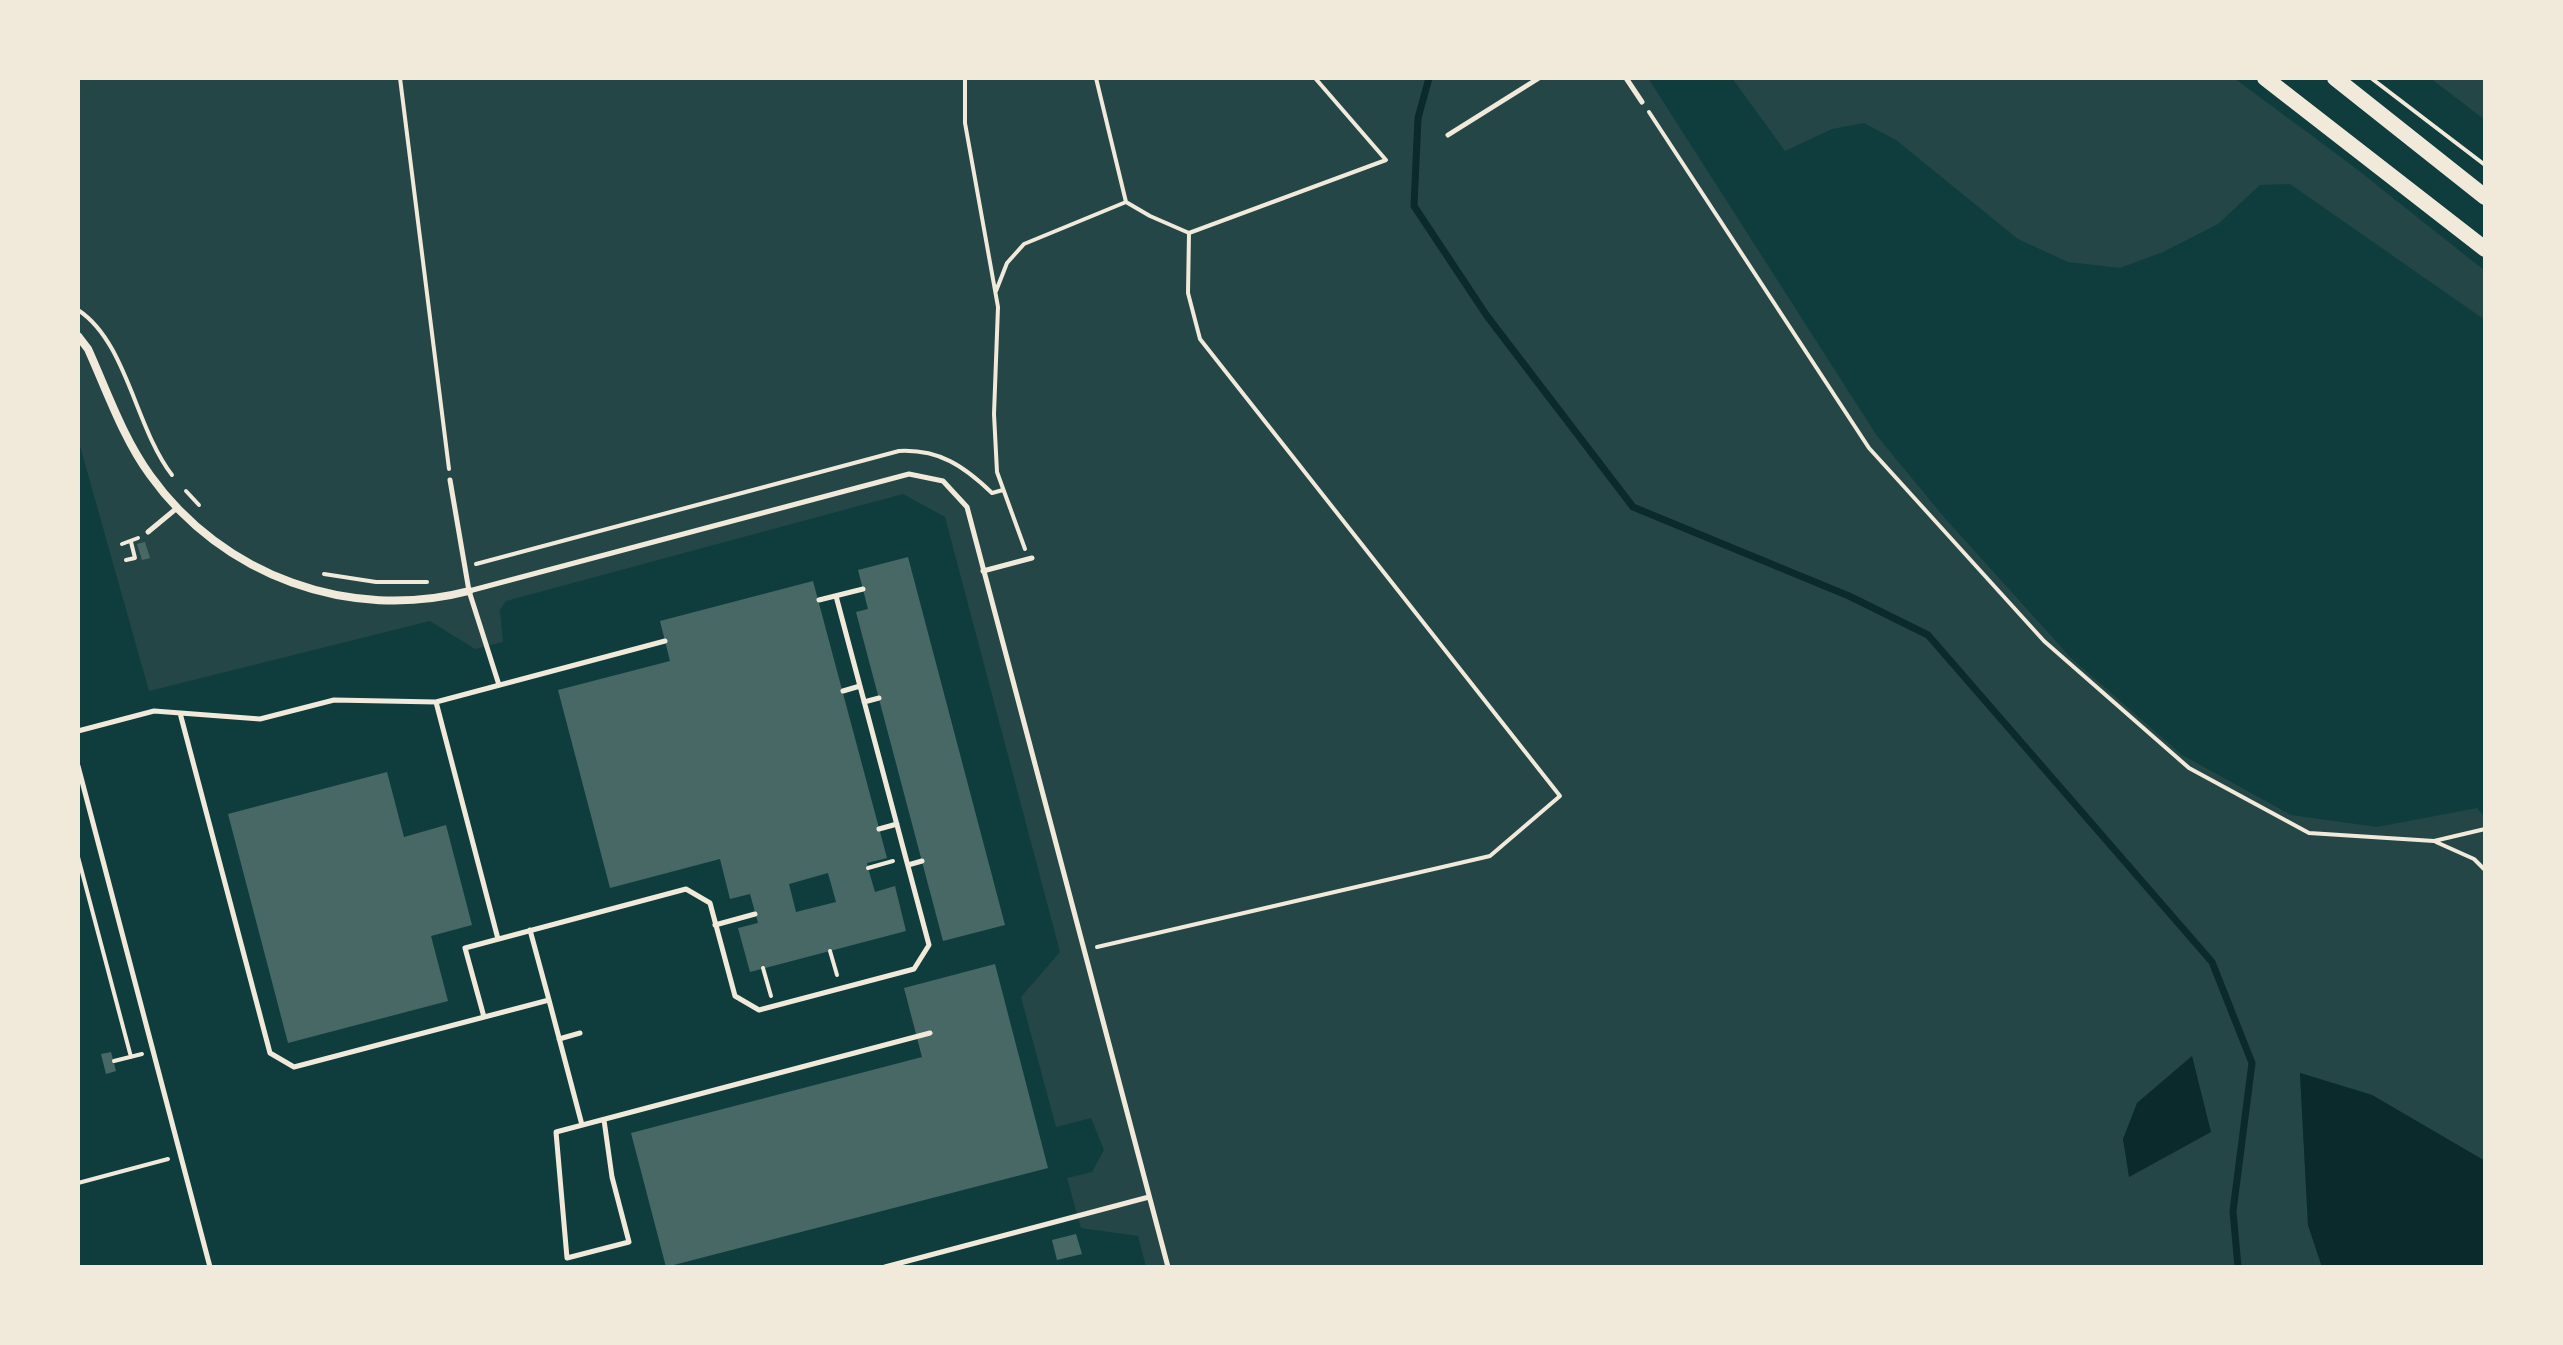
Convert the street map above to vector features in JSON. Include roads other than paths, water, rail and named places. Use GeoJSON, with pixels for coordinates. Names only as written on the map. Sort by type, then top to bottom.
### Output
{"type":"FeatureCollection","features":[{"type":"Feature","properties":{"kind":"highway"},"geometry":{"type":"LineString","coordinates":[[2265,78],[2485,249]]}},
{"type":"Feature","properties":{"kind":"highway"},"geometry":{"type":"LineString","coordinates":[[2335,78],[2485,197]]}},
{"type":"Feature","properties":{"kind":"street"},"geometry":{"type":"LineString","coordinates":[[78,336],[88,349],[133,449],[177,508],[234,556],[260,570],[316,591],[374,600],[433,600],[469,591]]}},
{"type":"Feature","properties":{"kind":"lane"},"geometry":{"type":"LineString","coordinates":[[1448,135],[1539,78]]}},
{"type":"Feature","properties":{"kind":"lane"},"geometry":{"type":"LineString","coordinates":[[1626,78],[1642,102]]}},
{"type":"Feature","properties":{"kind":"lane"},"geometry":{"type":"LineString","coordinates":[[469,591],[909,474],[943,481],[967,507],[1168,1267]]}},
{"type":"Feature","properties":{"kind":"lane"},"geometry":{"type":"LineString","coordinates":[[450,480],[469,591],[499,685]]}},
{"type":"Feature","properties":{"kind":"lane"},"geometry":{"type":"LineString","coordinates":[[148,532],[177,508]]}},
{"type":"Feature","properties":{"kind":"lane"},"geometry":{"type":"LineString","coordinates":[[983,571],[1031,558]]}},
{"type":"Feature","properties":{"kind":"lane"},"geometry":{"type":"LineString","coordinates":[[819,600],[863,589]]}},
{"type":"Feature","properties":{"kind":"lane"},"geometry":{"type":"LineString","coordinates":[[484,1017],[465,948],[686,889],[710,903],[735,996],[759,1010],[914,969],[929,945],[836,596]]}},
{"type":"Feature","properties":{"kind":"lane"},"geometry":{"type":"LineString","coordinates":[[78,731],[154,711],[260,719],[334,700],[436,702],[665,641]]}},
{"type":"Feature","properties":{"kind":"lane"},"geometry":{"type":"LineString","coordinates":[[843,691],[860,686]]}},
{"type":"Feature","properties":{"kind":"lane"},"geometry":{"type":"LineString","coordinates":[[864,702],[879,698]]}},
{"type":"Feature","properties":{"kind":"lane"},"geometry":{"type":"LineString","coordinates":[[436,702],[498,939]]}},
{"type":"Feature","properties":{"kind":"lane"},"geometry":{"type":"LineString","coordinates":[[180,713],[270,1053],[294,1067],[549,1000]]}},
{"type":"Feature","properties":{"kind":"lane"},"geometry":{"type":"LineString","coordinates":[[78,766],[210,1267]]}},
{"type":"Feature","properties":{"kind":"lane"},"geometry":{"type":"LineString","coordinates":[[879,829],[897,824]]}},
{"type":"Feature","properties":{"kind":"lane"},"geometry":{"type":"LineString","coordinates":[[907,862],[922,861]]}},
{"type":"Feature","properties":{"kind":"lane"},"geometry":{"type":"LineString","coordinates":[[715,925],[755,914]]}},
{"type":"Feature","properties":{"kind":"lane"},"geometry":{"type":"LineString","coordinates":[[530,930],[582,1125]]}},
{"type":"Feature","properties":{"kind":"lane"},"geometry":{"type":"LineString","coordinates":[[559,1039],[580,1033]]}},
{"type":"Feature","properties":{"kind":"lane"},"geometry":{"type":"LineString","coordinates":[[604,1120],[612,1177],[629,1242],[567,1258],[556,1132],[930,1033]]}},
{"type":"Feature","properties":{"kind":"lane"},"geometry":{"type":"LineString","coordinates":[[885,1267],[1149,1197]]}},
{"type":"Feature","properties":{"kind":"waterway"},"geometry":{"type":"LineString","coordinates":[[1429,78],[1418,118],[1414,206],[1487,316],[1633,507],[1849,596],[1928,635],[2212,962],[2252,1063],[2233,1211],[2238,1267]]}}]}
